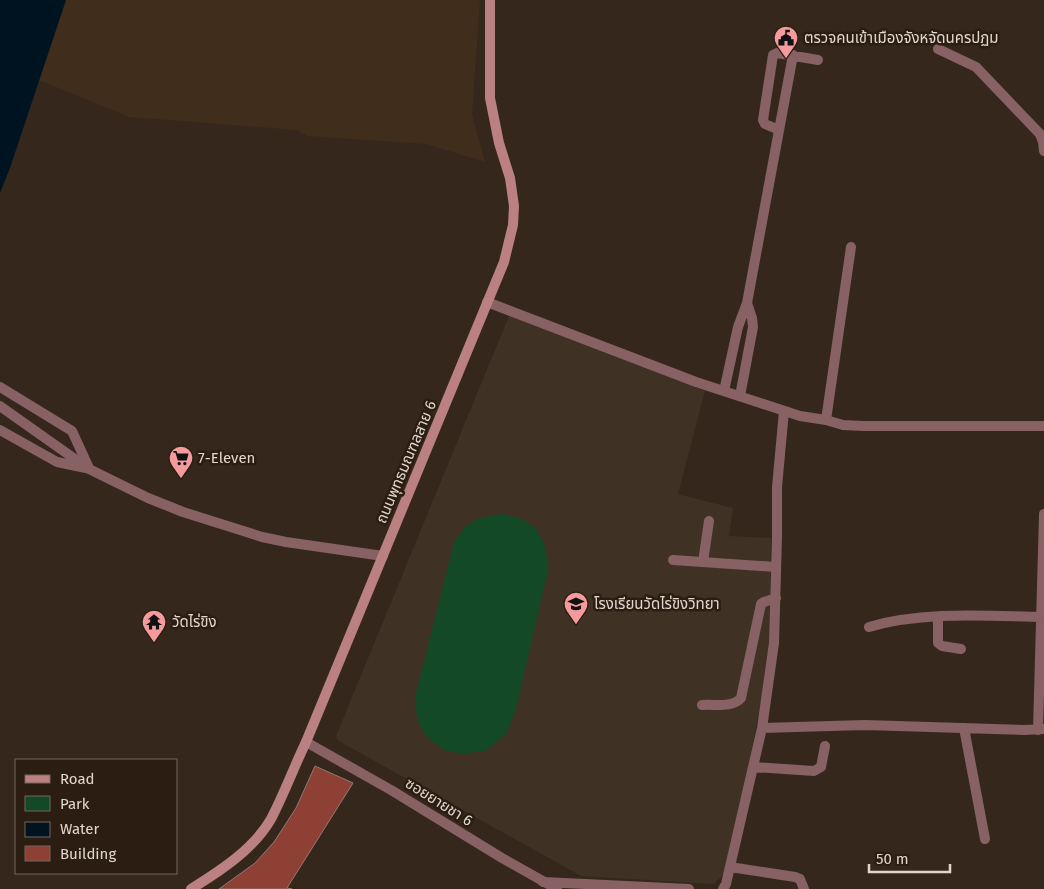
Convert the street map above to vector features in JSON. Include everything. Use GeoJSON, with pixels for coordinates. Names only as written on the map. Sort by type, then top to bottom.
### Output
{"type":"FeatureCollection","features":[{"type":"Feature","properties":{"kind":"main road","name":"ถนนพุทธมณฑลสาย 6"},"geometry":{"type":"LineString","coordinates":[[191,889],[232,861],[252,842],[270,820],[306,742],[487,302],[509,243],[513,225],[514,206],[510,178],[498,144],[490,98],[490,0]]}},
{"type":"Feature","properties":{"kind":"street"},"geometry":{"type":"LineString","coordinates":[[938,49],[976,67],[1040,134],[1044,142],[1044,151]]}},
{"type":"Feature","properties":{"kind":"street"},"geometry":{"type":"LineString","coordinates":[[779,130],[765,124],[763,120],[773,55],[777,53],[818,60]]}},
{"type":"Feature","properties":{"kind":"street"},"geometry":{"type":"LineString","coordinates":[[724,392],[738,327],[747,302],[793,55]]}},
{"type":"Feature","properties":{"kind":"street"},"geometry":{"type":"LineString","coordinates":[[826,420],[851,247]]}},
{"type":"Feature","properties":{"kind":"street"},"geometry":{"type":"LineString","coordinates":[[487,302],[724,392],[784,411],[843,425],[1044,426]]}},
{"type":"Feature","properties":{"kind":"street"},"geometry":{"type":"LineString","coordinates":[[740,396],[753,327],[747,302]]}},
{"type":"Feature","properties":{"kind":"street"},"geometry":{"type":"LineString","coordinates":[[0,387],[72,431],[89,469]]}},
{"type":"Feature","properties":{"kind":"street"},"geometry":{"type":"LineString","coordinates":[[0,406],[89,469],[148,498],[241,531],[286,542],[383,556]]}},
{"type":"Feature","properties":{"kind":"street"},"geometry":{"type":"LineString","coordinates":[[723,889],[726,884],[762,728],[774,643],[776,487],[784,411]]}},
{"type":"Feature","properties":{"kind":"street"},"geometry":{"type":"LineString","coordinates":[[0,430],[57,462],[89,469]]}},
{"type":"Feature","properties":{"kind":"street"},"geometry":{"type":"LineString","coordinates":[[762,728],[865,726],[1041,730],[1044,514]]}},
{"type":"Feature","properties":{"kind":"street"},"geometry":{"type":"LineString","coordinates":[[703,562],[709,521]]}},
{"type":"Feature","properties":{"kind":"street"},"geometry":{"type":"LineString","coordinates":[[673,560],[776,567]]}},
{"type":"Feature","properties":{"kind":"street"},"geometry":{"type":"LineString","coordinates":[[702,705],[731,704],[741,698],[762,604],[776,598]]}},
{"type":"Feature","properties":{"kind":"street"},"geometry":{"type":"LineString","coordinates":[[869,627],[892,620],[938,617],[1042,617]]}},
{"type":"Feature","properties":{"kind":"street"},"geometry":{"type":"LineString","coordinates":[[938,617],[938,643],[942,646],[961,649]]}},
{"type":"Feature","properties":{"kind":"street"},"geometry":{"type":"LineString","coordinates":[[964,728],[985,839]]}},
{"type":"Feature","properties":{"kind":"street","name":"ซอยยายชา 6"},"geometry":{"type":"LineString","coordinates":[[306,742],[391,790],[557,889]]}},
{"type":"Feature","properties":{"kind":"street"},"geometry":{"type":"LineString","coordinates":[[753,767],[814,772],[822,767],[825,746]]}},
{"type":"Feature","properties":{"kind":"street"},"geometry":{"type":"LineString","coordinates":[[730,867],[795,877],[800,879],[804,889]]}},
{"type":"Feature","properties":{"kind":"street"},"geometry":{"type":"LineString","coordinates":[[543,882],[689,889]]}},
{"type":"Feature","properties":{"kind":"shaded area"},"geometry":{"type":"Polygon","coordinates":[[[66,0],[480,0],[472,114],[485,162],[426,144],[307,136],[297,130],[129,117],[39,80],[66,0]]]}},
{"type":"Feature","properties":{"kind":"shaded area","name":"โรงเรียนวัดไร่ขิงวิทยา"},"geometry":{"type":"Polygon","coordinates":[[[509,316],[705,391],[678,494],[733,508],[729,536],[771,538],[769,660],[728,871],[713,884],[581,876],[337,740],[336,736],[509,316]]]}},
{"type":"Feature","properties":{"kind":"green space"},"geometry":{"type":"Polygon","coordinates":[[[504,514],[525,521],[538,532],[546,550],[548,571],[515,712],[506,734],[487,750],[464,754],[444,750],[426,736],[419,724],[415,708],[416,693],[454,542],[474,520],[504,514]]]}},
{"type":"Feature","properties":{"kind":"water"},"geometry":{"type":"Polygon","coordinates":[[[0,0],[66,0],[0,193],[0,0]]]}},
{"type":"Feature","properties":{"kind":"building"},"geometry":{"type":"Polygon","coordinates":[[[315,766],[353,783],[287,888],[292,889],[219,889],[255,863],[274,842],[296,808],[315,766]]]}},
{"type":"Feature","properties":{"kind":"place","name":"ตรวจคนเข้าเมืองจังหจัดนครปฏม"},"geometry":{"type":"Point","coordinates":[786,59]}},
{"type":"Feature","properties":{"kind":"place","name":"7-Eleven"},"geometry":{"type":"Point","coordinates":[181,479]}},
{"type":"Feature","properties":{"kind":"place","name":"โรงเรียนวัดไร่ขิงวิทยา"},"geometry":{"type":"Point","coordinates":[576,625]}},
{"type":"Feature","properties":{"kind":"place","name":"วัดไร่ขิง"},"geometry":{"type":"Point","coordinates":[154,643]}}]}
